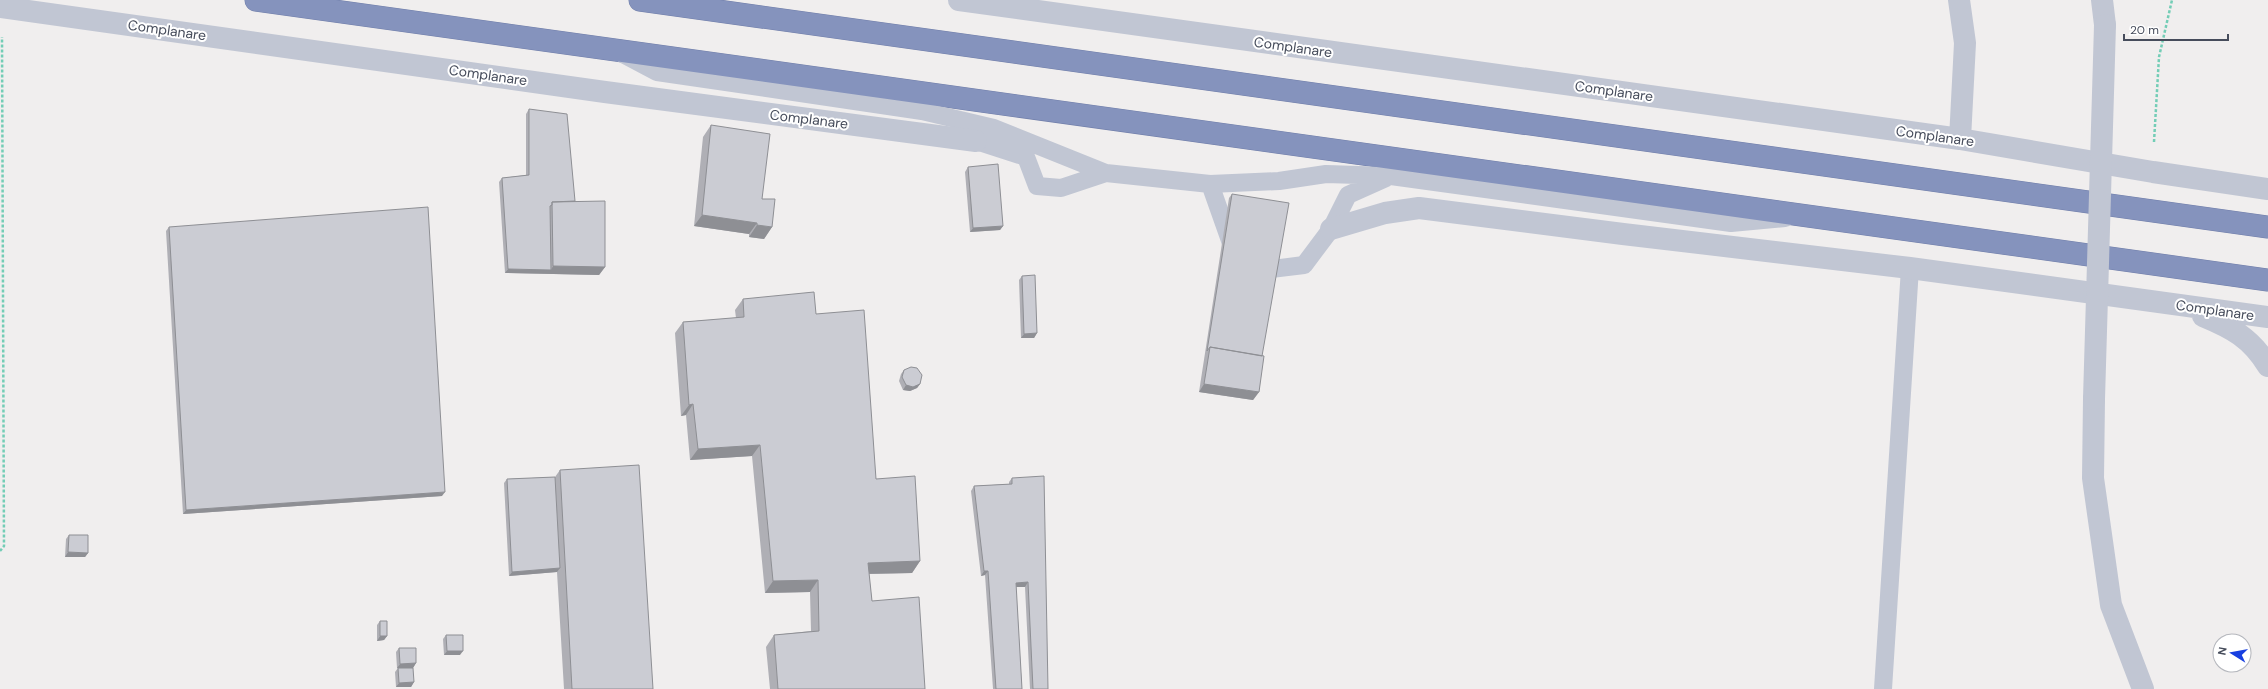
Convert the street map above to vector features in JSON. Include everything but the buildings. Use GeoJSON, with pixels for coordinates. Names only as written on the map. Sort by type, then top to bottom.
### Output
{"type":"FeatureCollection","features":[{"type":"Feature","properties":{"kind":"highway"},"geometry":{"type":"LineString","coordinates":[[256,0],[2268,280]]}},
{"type":"Feature","properties":{"kind":"highway"},"geometry":{"type":"LineString","coordinates":[[640,0],[2268,227]]}},
{"type":"Feature","properties":{"kind":"street","name":"Complanare"},"geometry":{"type":"LineString","coordinates":[[959,0],[1960,139],[2153,172],[2268,189]]}},
{"type":"Feature","properties":{"kind":"street"},"geometry":{"type":"LineString","coordinates":[[1959,0],[1965,43],[1960,139]]}},
{"type":"Feature","properties":{"kind":"street"},"geometry":{"type":"LineString","coordinates":[[2102,0],[2105,24],[2093,478],[2110,604],[2142,689]]}},
{"type":"Feature","properties":{"kind":"street","name":"Complanare"},"geometry":{"type":"LineString","coordinates":[[1,7],[605,92],[976,141]]}},
{"type":"Feature","properties":{"kind":"street","name":"Complanare"},"geometry":{"type":"LineString","coordinates":[[1331,229],[1385,213],[1419,208],[1910,268],[2268,317]]}},
{"type":"Feature","properties":{"kind":"street"},"geometry":{"type":"LineString","coordinates":[[2172,304],[2233,329],[2258,350],[2268,366]]}},
{"type":"Feature","properties":{"kind":"lane"},"geometry":{"type":"LineString","coordinates":[[618,51],[657,72],[922,112],[994,128],[1106,173],[1210,184],[1280,181],[1326,174],[1391,176],[1731,223],[1809,216]]}},
{"type":"Feature","properties":{"kind":"lane"},"geometry":{"type":"LineString","coordinates":[[976,141],[1026,157],[1037,186],[1061,188],[1106,173]]}},
{"type":"Feature","properties":{"kind":"lane"},"geometry":{"type":"LineString","coordinates":[[1210,184],[1231,248],[1264,270],[1304,265],[1331,229],[1348,195],[1391,176]]}},
{"type":"Feature","properties":{"kind":"lane"},"geometry":{"type":"LineString","coordinates":[[1883,689],[1910,268]]}},
{"type":"Feature","properties":{"kind":"path"},"geometry":{"type":"LineString","coordinates":[[2153,172],[2159,57],[2172,0]]}},
{"type":"Feature","properties":{"kind":"path"},"geometry":{"type":"LineString","coordinates":[[0,551],[4,546],[1,7]]}}]}
